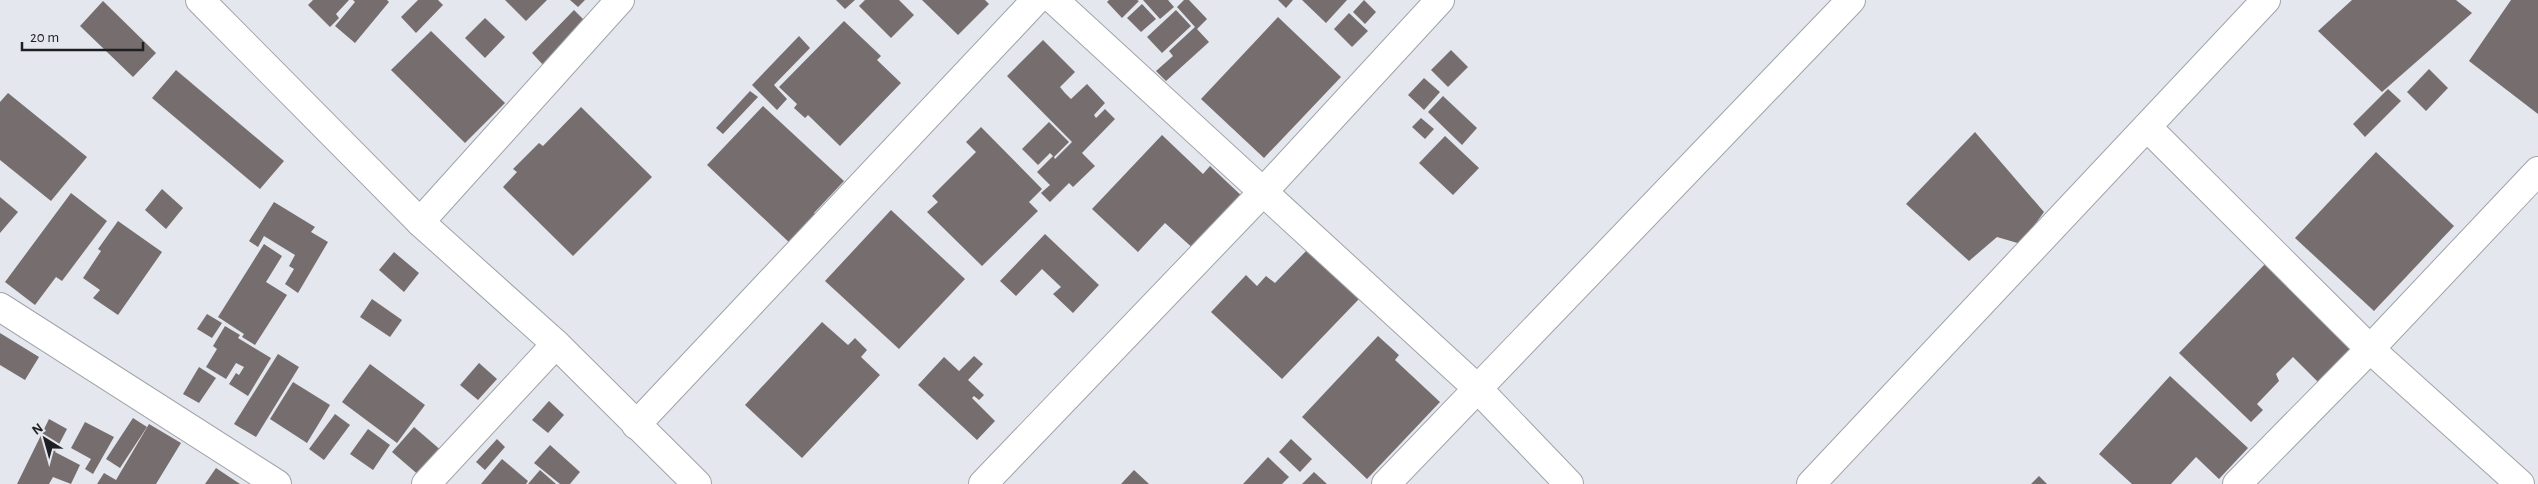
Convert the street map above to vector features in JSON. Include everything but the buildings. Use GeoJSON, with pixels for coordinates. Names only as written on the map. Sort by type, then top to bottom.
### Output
{"type":"FeatureCollection","features":[{"type":"Feature","properties":{"kind":"street"},"geometry":{"type":"LineString","coordinates":[[200,0],[420,222],[556,344],[697,484]]}},
{"type":"Feature","properties":{"kind":"street"},"geometry":{"type":"LineString","coordinates":[[420,222],[620,0]]}},
{"type":"Feature","properties":{"kind":"street"},"geometry":{"type":"LineString","coordinates":[[636,425],[1036,0]]}},
{"type":"Feature","properties":{"kind":"street"},"geometry":{"type":"LineString","coordinates":[[1054,0],[1262,193],[1478,389],[1569,484]]}},
{"type":"Feature","properties":{"kind":"street"},"geometry":{"type":"LineString","coordinates":[[983,484],[1262,193],[1440,0]]}},
{"type":"Feature","properties":{"kind":"street"},"geometry":{"type":"LineString","coordinates":[[1386,484],[1851,0]]}},
{"type":"Feature","properties":{"kind":"street"},"geometry":{"type":"LineString","coordinates":[[1811,484],[2266,0]]}},
{"type":"Feature","properties":{"kind":"street"},"geometry":{"type":"LineString","coordinates":[[2147,127],[2370,349],[2520,484]]}},
{"type":"Feature","properties":{"kind":"street"},"geometry":{"type":"LineString","coordinates":[[2237,484],[2370,349],[2538,171]]}},
{"type":"Feature","properties":{"kind":"street"},"geometry":{"type":"LineString","coordinates":[[0,307],[277,484]]}},
{"type":"Feature","properties":{"kind":"street"},"geometry":{"type":"LineString","coordinates":[[426,484],[556,344]]}}]}
